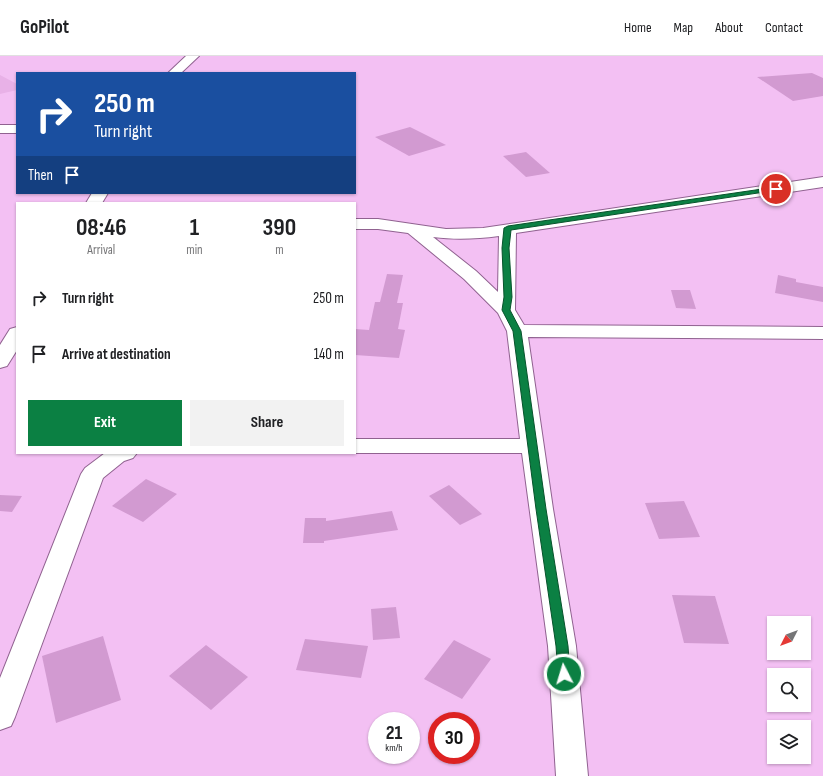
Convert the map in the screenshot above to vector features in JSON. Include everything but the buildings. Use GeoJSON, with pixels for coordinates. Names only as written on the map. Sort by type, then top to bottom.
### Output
{"type":"FeatureCollection","features":[{"type":"Feature","properties":{"kind":"street"},"geometry":{"type":"LineString","coordinates":[[175,72],[193,56]]}},
{"type":"Feature","properties":{"kind":"street"},"geometry":{"type":"LineString","coordinates":[[0,129],[16,129]]}},
{"type":"Feature","properties":{"kind":"street"},"geometry":{"type":"LineString","coordinates":[[356,224],[378,224],[446,234],[483,233],[508,228],[823,182]]}},
{"type":"Feature","properties":{"kind":"street"},"geometry":{"type":"LineString","coordinates":[[506,310],[508,297],[505,248],[508,228]]}},
{"type":"Feature","properties":{"kind":"street"},"geometry":{"type":"LineString","coordinates":[[413,229],[470,275],[506,310],[517,331],[532,446],[562,646],[572,776]]}},
{"type":"Feature","properties":{"kind":"street"},"geometry":{"type":"LineString","coordinates":[[517,331],[823,333]]}},
{"type":"Feature","properties":{"kind":"street"},"geometry":{"type":"LineString","coordinates":[[0,362],[16,335]]}},
{"type":"Feature","properties":{"kind":"street"},"geometry":{"type":"LineString","coordinates":[[356,446],[532,446]]}},
{"type":"Feature","properties":{"kind":"street"},"geometry":{"type":"LineString","coordinates":[[0,717],[93,474],[116,456],[123,454]]}},
{"type":"Feature","properties":{"kind":"shaded area"},"geometry":{"type":"Polygon","coordinates":[[[0,75],[16,83],[16,90],[0,94],[0,75]]]}},
{"type":"Feature","properties":{"kind":"route"},"geometry":{"type":"LineString","coordinates":[[564,674],[562,646],[541,509],[517,331],[506,310],[508,297],[505,248],[508,228],[776,189]]}}]}
